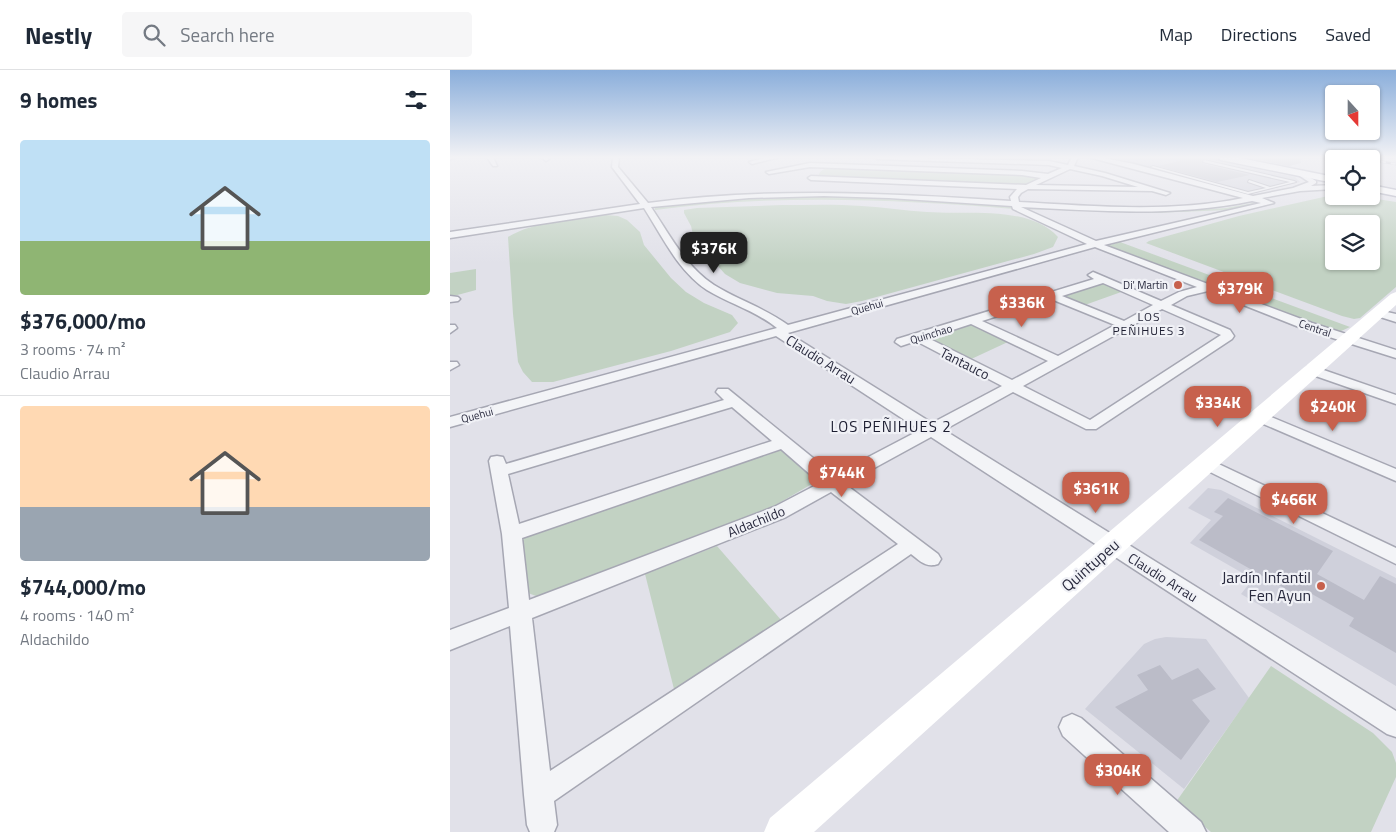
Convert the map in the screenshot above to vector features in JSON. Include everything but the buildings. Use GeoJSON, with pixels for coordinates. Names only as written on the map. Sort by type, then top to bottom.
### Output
{"type":"FeatureCollection","features":[{"type":"Feature","properties":{"kind":"street","name":"Claudio Arrau"},"geometry":{"type":"LineString","coordinates":[[635,193],[689,269],[710,287],[769,316],[783,331],[932,430],[1396,725]]}},
{"type":"Feature","properties":{"kind":"street"},"geometry":{"type":"LineString","coordinates":[[1017,193],[1015,194],[1015,204],[1020,209],[1094,244]]}},
{"type":"Feature","properties":{"kind":"street"},"geometry":{"type":"LineString","coordinates":[[1231,193],[1254,199]]}},
{"type":"Feature","properties":{"kind":"street"},"geometry":{"type":"LineString","coordinates":[[450,235],[575,214],[732,197],[820,194],[1148,209],[1204,206],[1254,199],[1281,193]]}},
{"type":"Feature","properties":{"kind":"street","name":"Quehui"},"geometry":{"type":"LineString","coordinates":[[450,422],[1094,244],[1270,203],[1254,199]]}},
{"type":"Feature","properties":{"kind":"street"},"geometry":{"type":"LineString","coordinates":[[465,243],[502,227]]}},
{"type":"Feature","properties":{"kind":"street","name":"Central"},"geometry":{"type":"LineString","coordinates":[[1094,244],[1308,326],[1396,354]]}},
{"type":"Feature","properties":{"kind":"street","name":"Quinchao"},"geometry":{"type":"LineString","coordinates":[[901,342],[1052,296],[1098,277],[1161,305]]}},
{"type":"Feature","properties":{"kind":"street","name":"Aldachildo"},"geometry":{"type":"LineString","coordinates":[[450,640],[780,512],[1161,305],[1183,294],[1208,288]]}},
{"type":"Feature","properties":{"kind":"street"},"geometry":{"type":"LineString","coordinates":[[1052,296],[1124,325]]}},
{"type":"Feature","properties":{"kind":"street","name":"Quintupeu"},"geometry":{"type":"LineString","coordinates":[[784,832],[1396,297]]}},
{"type":"Feature","properties":{"kind":"street","name":"Tantauco"},"geometry":{"type":"LineString","coordinates":[[919,338],[1091,426],[1228,336],[1226,333],[1161,305]]}},
{"type":"Feature","properties":{"kind":"street"},"geometry":{"type":"LineString","coordinates":[[1378,313],[1396,318]]}},
{"type":"Feature","properties":{"kind":"street"},"geometry":{"type":"LineString","coordinates":[[973,321],[1059,361]]}},
{"type":"Feature","properties":{"kind":"street"},"geometry":{"type":"LineString","coordinates":[[1312,370],[1396,400]]}},
{"type":"Feature","properties":{"kind":"street"},"geometry":{"type":"LineString","coordinates":[[542,825],[512,534],[499,466],[728,397],[833,484],[931,559]]}},
{"type":"Feature","properties":{"kind":"street"},"geometry":{"type":"LineString","coordinates":[[1258,417],[1396,475]]}},
{"type":"Feature","properties":{"kind":"street"},"geometry":{"type":"LineString","coordinates":[[512,534],[784,442]]}},
{"type":"Feature","properties":{"kind":"street"},"geometry":{"type":"LineString","coordinates":[[1206,463],[1396,557]]}},
{"type":"Feature","properties":{"kind":"street"},"geometry":{"type":"LineString","coordinates":[[538,794],[912,544]]}},
{"type":"Feature","properties":{"kind":"street"},"geometry":{"type":"LineString","coordinates":[[1072,728],[1191,832]]}},
{"type":"Feature","properties":{"kind":"shaded area","name":"Jardín Infantil Fen Ayun"},"geometry":{"type":"Polygon","coordinates":[[[1208,488],[1221,490],[1396,578],[1396,686],[1241,594],[1253,579],[1190,543],[1211,520],[1188,508],[1208,488]]]}},
{"type":"Feature","properties":{"kind":"shaded area"},"geometry":{"type":"Polygon","coordinates":[[[1166,637],[1206,639],[1249,698],[1184,789],[1085,709],[1144,644],[1166,637]]]}},
{"type":"Feature","properties":{"kind":"green space"},"geometry":{"type":"Polygon","coordinates":[[[803,195],[1007,205],[1014,209],[879,201],[790,200],[700,205],[655,210],[655,208],[660,206],[705,201],[767,197],[768,199],[803,195]]]}},
{"type":"Feature","properties":{"kind":"green space"},"geometry":{"type":"Polygon","coordinates":[[[1325,197],[1325,205],[1380,205],[1380,199],[1396,202],[1396,287],[1360,318],[1354,319],[1146,243],[1239,216],[1325,197]]]}},
{"type":"Feature","properties":{"kind":"green space"},"geometry":{"type":"Polygon","coordinates":[[[1255,204],[1229,210],[1152,213],[1025,209],[1020,206],[1194,210],[1226,208],[1255,204]]]}},
{"type":"Feature","properties":{"kind":"green space"},"geometry":{"type":"Polygon","coordinates":[[[852,205],[943,213],[997,214],[1031,220],[1046,227],[1058,237],[1053,247],[1034,254],[846,304],[827,301],[813,296],[777,293],[740,283],[725,274],[694,239],[691,226],[684,213],[684,210],[697,208],[852,205]]]}},
{"type":"Feature","properties":{"kind":"green space"},"geometry":{"type":"Polygon","coordinates":[[[606,215],[618,216],[627,220],[640,232],[644,245],[671,278],[686,292],[704,303],[732,315],[738,323],[730,332],[671,351],[553,382],[532,382],[523,372],[518,362],[508,237],[530,227],[543,224],[606,215]]]}},
{"type":"Feature","properties":{"kind":"green space"},"geometry":{"type":"Polygon","coordinates":[[[1120,242],[1350,327],[1339,332],[1326,329],[1107,246],[1120,242]]]}},
{"type":"Feature","properties":{"kind":"green space"},"geometry":{"type":"Polygon","coordinates":[[[476,269],[476,290],[450,297],[450,273],[476,269]]]}},
{"type":"Feature","properties":{"kind":"green space"},"geometry":{"type":"Polygon","coordinates":[[[1099,283],[1124,291],[1082,306],[1063,299],[1061,296],[1099,283]]]}},
{"type":"Feature","properties":{"kind":"green space"},"geometry":{"type":"Polygon","coordinates":[[[972,324],[1010,341],[967,361],[927,338],[972,324]]]}},
{"type":"Feature","properties":{"kind":"green space"},"geometry":{"type":"Polygon","coordinates":[[[774,450],[785,451],[817,481],[774,506],[544,595],[536,596],[528,593],[520,543],[526,535],[774,450]]]}},
{"type":"Feature","properties":{"kind":"green space"},"geometry":{"type":"Polygon","coordinates":[[[717,546],[782,621],[675,693],[645,574],[717,546]]]}},
{"type":"Feature","properties":{"kind":"green space"},"geometry":{"type":"Polygon","coordinates":[[[1271,666],[1373,733],[1392,752],[1396,763],[1396,777],[1371,832],[1211,832],[1176,802],[1271,666]]]}},
{"type":"Feature","properties":{"kind":"place","name":"Di' Martin"},"geometry":{"type":"Point","coordinates":[1178,285]}},
{"type":"Feature","properties":{"kind":"place","name":"Jardín Infantil Fen Ayun"},"geometry":{"type":"Point","coordinates":[1321,586]}},
{"type":"Feature","properties":{"kind":"district","name":"LOS PEÑIHUES 3"},"geometry":{"type":"Point","coordinates":[1149,323]}},
{"type":"Feature","properties":{"kind":"district","name":"LOS PEÑIHUES 2"},"geometry":{"type":"Point","coordinates":[891,426]}}]}
